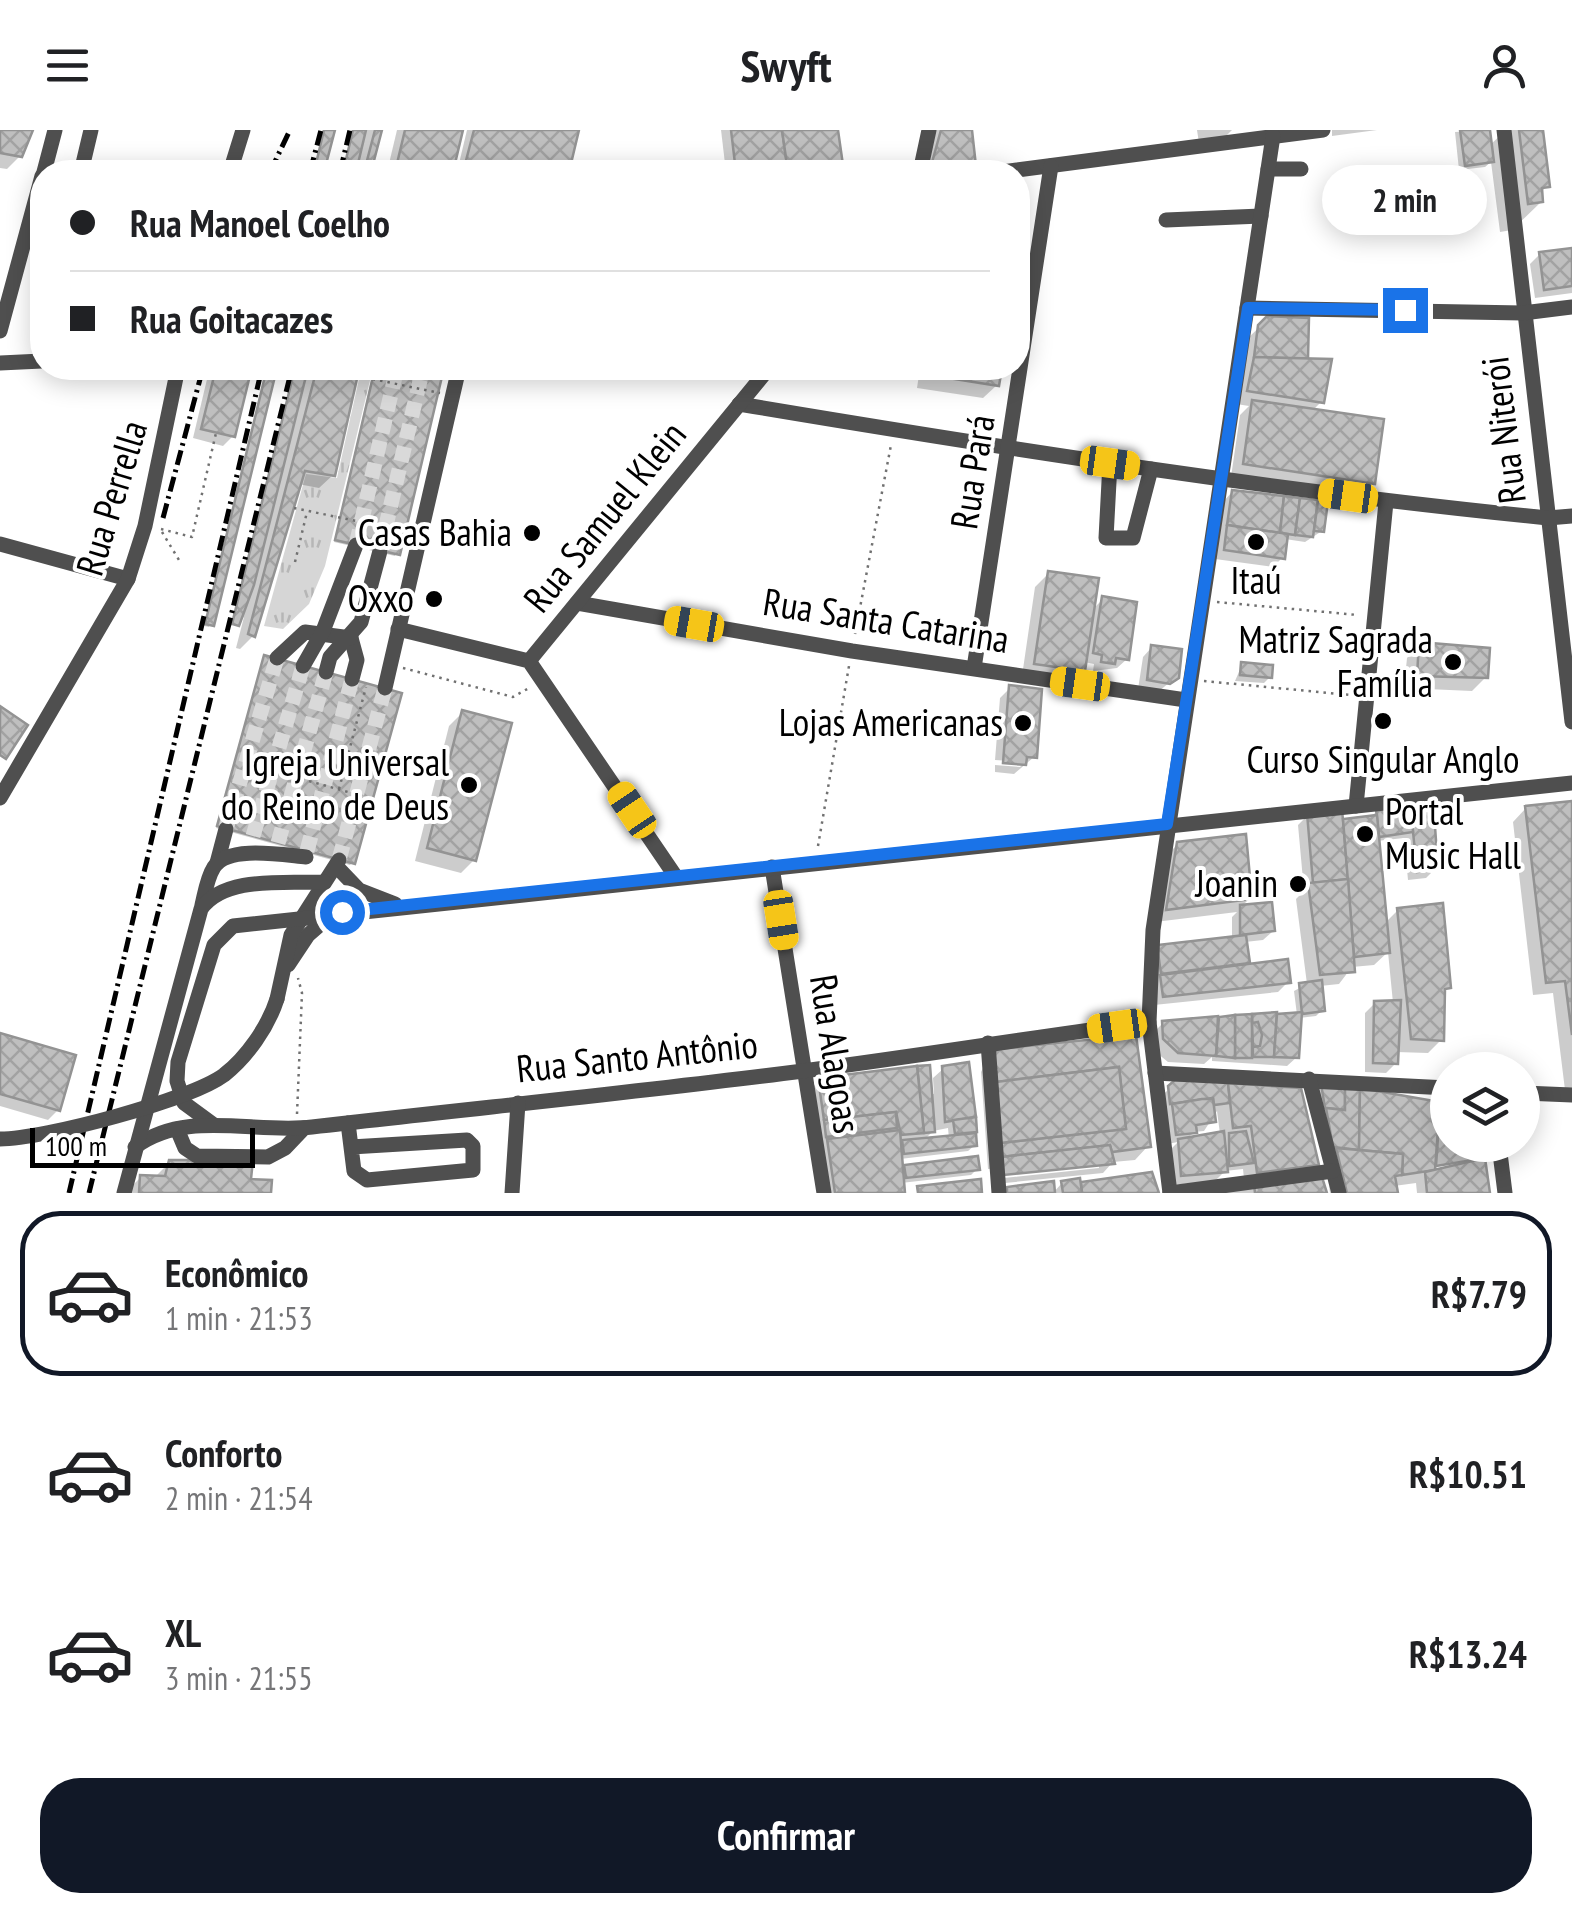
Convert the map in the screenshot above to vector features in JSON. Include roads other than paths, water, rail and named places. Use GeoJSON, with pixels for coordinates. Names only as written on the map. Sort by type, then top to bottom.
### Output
{"type":"FeatureCollection","features":[{"type":"Feature","properties":{"kind":"street"},"geometry":{"type":"LineString","coordinates":[[47,160],[55,130]]}},
{"type":"Feature","properties":{"kind":"street"},"geometry":{"type":"LineString","coordinates":[[85,160],[92,130]]}},
{"type":"Feature","properties":{"kind":"street"},"geometry":{"type":"LineString","coordinates":[[234,160],[243,130]]}},
{"type":"Feature","properties":{"kind":"street"},"geometry":{"type":"LineString","coordinates":[[923,160],[929,130]]}},
{"type":"Feature","properties":{"kind":"street"},"geometry":{"type":"LineString","coordinates":[[1030,169],[1323,130]]}},
{"type":"Feature","properties":{"kind":"street","name":"Rua Niterói"},"geometry":{"type":"LineString","coordinates":[[1504,130],[1572,722]]}},
{"type":"Feature","properties":{"kind":"street"},"geometry":{"type":"LineString","coordinates":[[1273,136],[1152,930],[1149,1022],[1170,1193],[1333,1171]]}},
{"type":"Feature","properties":{"kind":"street","name":"Rua Pará"},"geometry":{"type":"LineString","coordinates":[[1030,315],[1052,166]]}},
{"type":"Feature","properties":{"kind":"street"},"geometry":{"type":"LineString","coordinates":[[1268,169],[1301,169]]}},
{"type":"Feature","properties":{"kind":"street"},"geometry":{"type":"LineString","coordinates":[[1166,220],[1261,216]]}},
{"type":"Feature","properties":{"kind":"street"},"geometry":{"type":"LineString","coordinates":[[0,331],[30,221]]}},
{"type":"Feature","properties":{"kind":"street"},"geometry":{"type":"LineString","coordinates":[[1248,308],[1523,313],[1572,308]]}},
{"type":"Feature","properties":{"kind":"street"},"geometry":{"type":"LineString","coordinates":[[0,362],[30,361]]}},
{"type":"Feature","properties":{"kind":"street","name":"Rua Perrella"},"geometry":{"type":"LineString","coordinates":[[0,798],[128,579],[145,526],[175,380]]}},
{"type":"Feature","properties":{"kind":"street"},"geometry":{"type":"LineString","coordinates":[[385,688],[456,380]]}},
{"type":"Feature","properties":{"kind":"street","name":"Rua Samuel Klein"},"geometry":{"type":"LineString","coordinates":[[529,661],[759,380]]}},
{"type":"Feature","properties":{"kind":"street","name":"Rua Pará"},"geometry":{"type":"LineString","coordinates":[[974,668],[1020,380]]}},
{"type":"Feature","properties":{"kind":"street"},"geometry":{"type":"LineString","coordinates":[[739,404],[1010,450],[1386,502],[1548,518],[1572,516]]}},
{"type":"Feature","properties":{"kind":"street"},"geometry":{"type":"LineString","coordinates":[[1110,463],[1106,538],[1132,538],[1151,469]]}},
{"type":"Feature","properties":{"kind":"street"},"geometry":{"type":"LineString","coordinates":[[1356,806],[1386,502]]}},
{"type":"Feature","properties":{"kind":"street"},"geometry":{"type":"LineString","coordinates":[[0,544],[128,579]]}},
{"type":"Feature","properties":{"kind":"street"},"geometry":{"type":"LineString","coordinates":[[303,666],[323,631],[356,545]]}},
{"type":"Feature","properties":{"kind":"street"},"geometry":{"type":"LineString","coordinates":[[323,631],[328,665],[361,622],[380,551]]}},
{"type":"Feature","properties":{"kind":"street","name":"Rua Santa Catarina"},"geometry":{"type":"LineString","coordinates":[[577,603],[852,651],[1186,700]]}},
{"type":"Feature","properties":{"kind":"street"},"geometry":{"type":"LineString","coordinates":[[398,630],[529,661],[676,877]]}},
{"type":"Feature","properties":{"kind":"street"},"geometry":{"type":"LineString","coordinates":[[276,658],[305,632],[323,631],[351,638]]}},
{"type":"Feature","properties":{"kind":"street"},"geometry":{"type":"LineString","coordinates":[[351,638],[359,682]]}},
{"type":"Feature","properties":{"kind":"street"},"geometry":{"type":"LineString","coordinates":[[214,1125],[184,1102],[177,1081],[178,1062],[218,937],[233,926],[1572,783]]}},
{"type":"Feature","properties":{"kind":"street"},"geometry":{"type":"LineString","coordinates":[[124,1193],[200,909],[226,829]]}},
{"type":"Feature","properties":{"kind":"street"},"geometry":{"type":"LineString","coordinates":[[248,855],[254,836]]}},
{"type":"Feature","properties":{"kind":"street"},"geometry":{"type":"LineString","coordinates":[[218,862],[276,849],[306,854],[301,917]]}},
{"type":"Feature","properties":{"kind":"street"},"geometry":{"type":"LineString","coordinates":[[0,1139],[34,1136],[214,1081],[247,1052],[277,999],[301,917],[338,864],[359,890],[407,907]]}},
{"type":"Feature","properties":{"kind":"street","name":"Rua Alagoas"},"geometry":{"type":"LineString","coordinates":[[772,867],[824,1193]]}},
{"type":"Feature","properties":{"kind":"street"},"geometry":{"type":"LineString","coordinates":[[200,909],[226,890],[324,882]]}},
{"type":"Feature","properties":{"kind":"street"},"geometry":{"type":"LineString","coordinates":[[288,956],[332,914]]}},
{"type":"Feature","properties":{"kind":"street"},"geometry":{"type":"LineString","coordinates":[[258,924],[276,938],[288,956]]}},
{"type":"Feature","properties":{"kind":"street","name":"Rua Santo Antônio"},"geometry":{"type":"LineString","coordinates":[[135,1147],[158,1133],[214,1125],[300,1128],[348,1123],[805,1071],[1149,1022]]}},
{"type":"Feature","properties":{"kind":"street"},"geometry":{"type":"LineString","coordinates":[[988,1043],[999,1193]]}},
{"type":"Feature","properties":{"kind":"street"},"geometry":{"type":"LineString","coordinates":[[1154,1073],[1430,1087]]}},
{"type":"Feature","properties":{"kind":"street"},"geometry":{"type":"LineString","coordinates":[[1309,1079],[1339,1193]]}},
{"type":"Feature","properties":{"kind":"street"},"geometry":{"type":"LineString","coordinates":[[1540,1094],[1572,1096]]}},
{"type":"Feature","properties":{"kind":"street"},"geometry":{"type":"LineString","coordinates":[[512,1193],[518,1102]]}},
{"type":"Feature","properties":{"kind":"street"},"geometry":{"type":"LineString","coordinates":[[348,1123],[351,1147],[354,1171],[367,1180],[473,1170],[473,1146],[467,1140],[351,1147]]}},
{"type":"Feature","properties":{"kind":"street"},"geometry":{"type":"LineString","coordinates":[[176,1130],[185,1148],[197,1156],[268,1157],[285,1148],[300,1128]]}},
{"type":"Feature","properties":{"kind":"street"},"geometry":{"type":"LineString","coordinates":[[1502,1162],[1505,1193]]}},
{"type":"Feature","properties":{"kind":"tunnel"},"geometry":{"type":"LineString","coordinates":[[356,545],[394,380]]}},
{"type":"Feature","properties":{"kind":"tunnel"},"geometry":{"type":"LineString","coordinates":[[380,551],[420,380]]}},
{"type":"Feature","properties":{"kind":"tunnel"},"geometry":{"type":"LineString","coordinates":[[226,829],[277,658]]}},
{"type":"Feature","properties":{"kind":"tunnel"},"geometry":{"type":"LineString","coordinates":[[253,836],[303,666]]}},
{"type":"Feature","properties":{"kind":"tunnel"},"geometry":{"type":"LineString","coordinates":[[278,843],[326,672]]}},
{"type":"Feature","properties":{"kind":"tunnel"},"geometry":{"type":"LineString","coordinates":[[307,851],[352,679]]}},
{"type":"Feature","properties":{"kind":"tunnel"},"geometry":{"type":"LineString","coordinates":[[339,860],[385,688]]}},
{"type":"Feature","properties":{"kind":"railway"},"geometry":{"type":"LineString","coordinates":[[276,160],[290,130]]}},
{"type":"Feature","properties":{"kind":"railway"},"geometry":{"type":"LineString","coordinates":[[313,160],[321,130]]}},
{"type":"Feature","properties":{"kind":"railway"},"geometry":{"type":"LineString","coordinates":[[343,160],[350,130]]}},
{"type":"Feature","properties":{"kind":"railway"},"geometry":{"type":"LineString","coordinates":[[163,518],[200,380]]}},
{"type":"Feature","properties":{"kind":"railway"},"geometry":{"type":"LineString","coordinates":[[69,1193],[259,380]]}},
{"type":"Feature","properties":{"kind":"railway"},"geometry":{"type":"LineString","coordinates":[[89,1193],[289,380]]}},
{"type":"Feature","properties":{"kind":"place","name":"Casas Bahia"},"geometry":{"type":"Point","coordinates":[532,533]}},
{"type":"Feature","properties":{"kind":"place","name":"Itaú"},"geometry":{"type":"Point","coordinates":[1256,542]}},
{"type":"Feature","properties":{"kind":"place","name":"Oxxo"},"geometry":{"type":"Point","coordinates":[434,599]}},
{"type":"Feature","properties":{"kind":"place","name":"Matriz Sagrada Família"},"geometry":{"type":"Point","coordinates":[1453,662]}},
{"type":"Feature","properties":{"kind":"place","name":"Curso Singular Anglo"},"geometry":{"type":"Point","coordinates":[1383,721]}},
{"type":"Feature","properties":{"kind":"place","name":"Lojas Americanas"},"geometry":{"type":"Point","coordinates":[1023,723]}},
{"type":"Feature","properties":{"kind":"place","name":"Igreja Universal do Reino de Deus"},"geometry":{"type":"Point","coordinates":[469,785]}},
{"type":"Feature","properties":{"kind":"place","name":"Portal Music Hall"},"geometry":{"type":"Point","coordinates":[1365,834]}},
{"type":"Feature","properties":{"kind":"place","name":"Joanin"},"geometry":{"type":"Point","coordinates":[1298,884]}}]}
